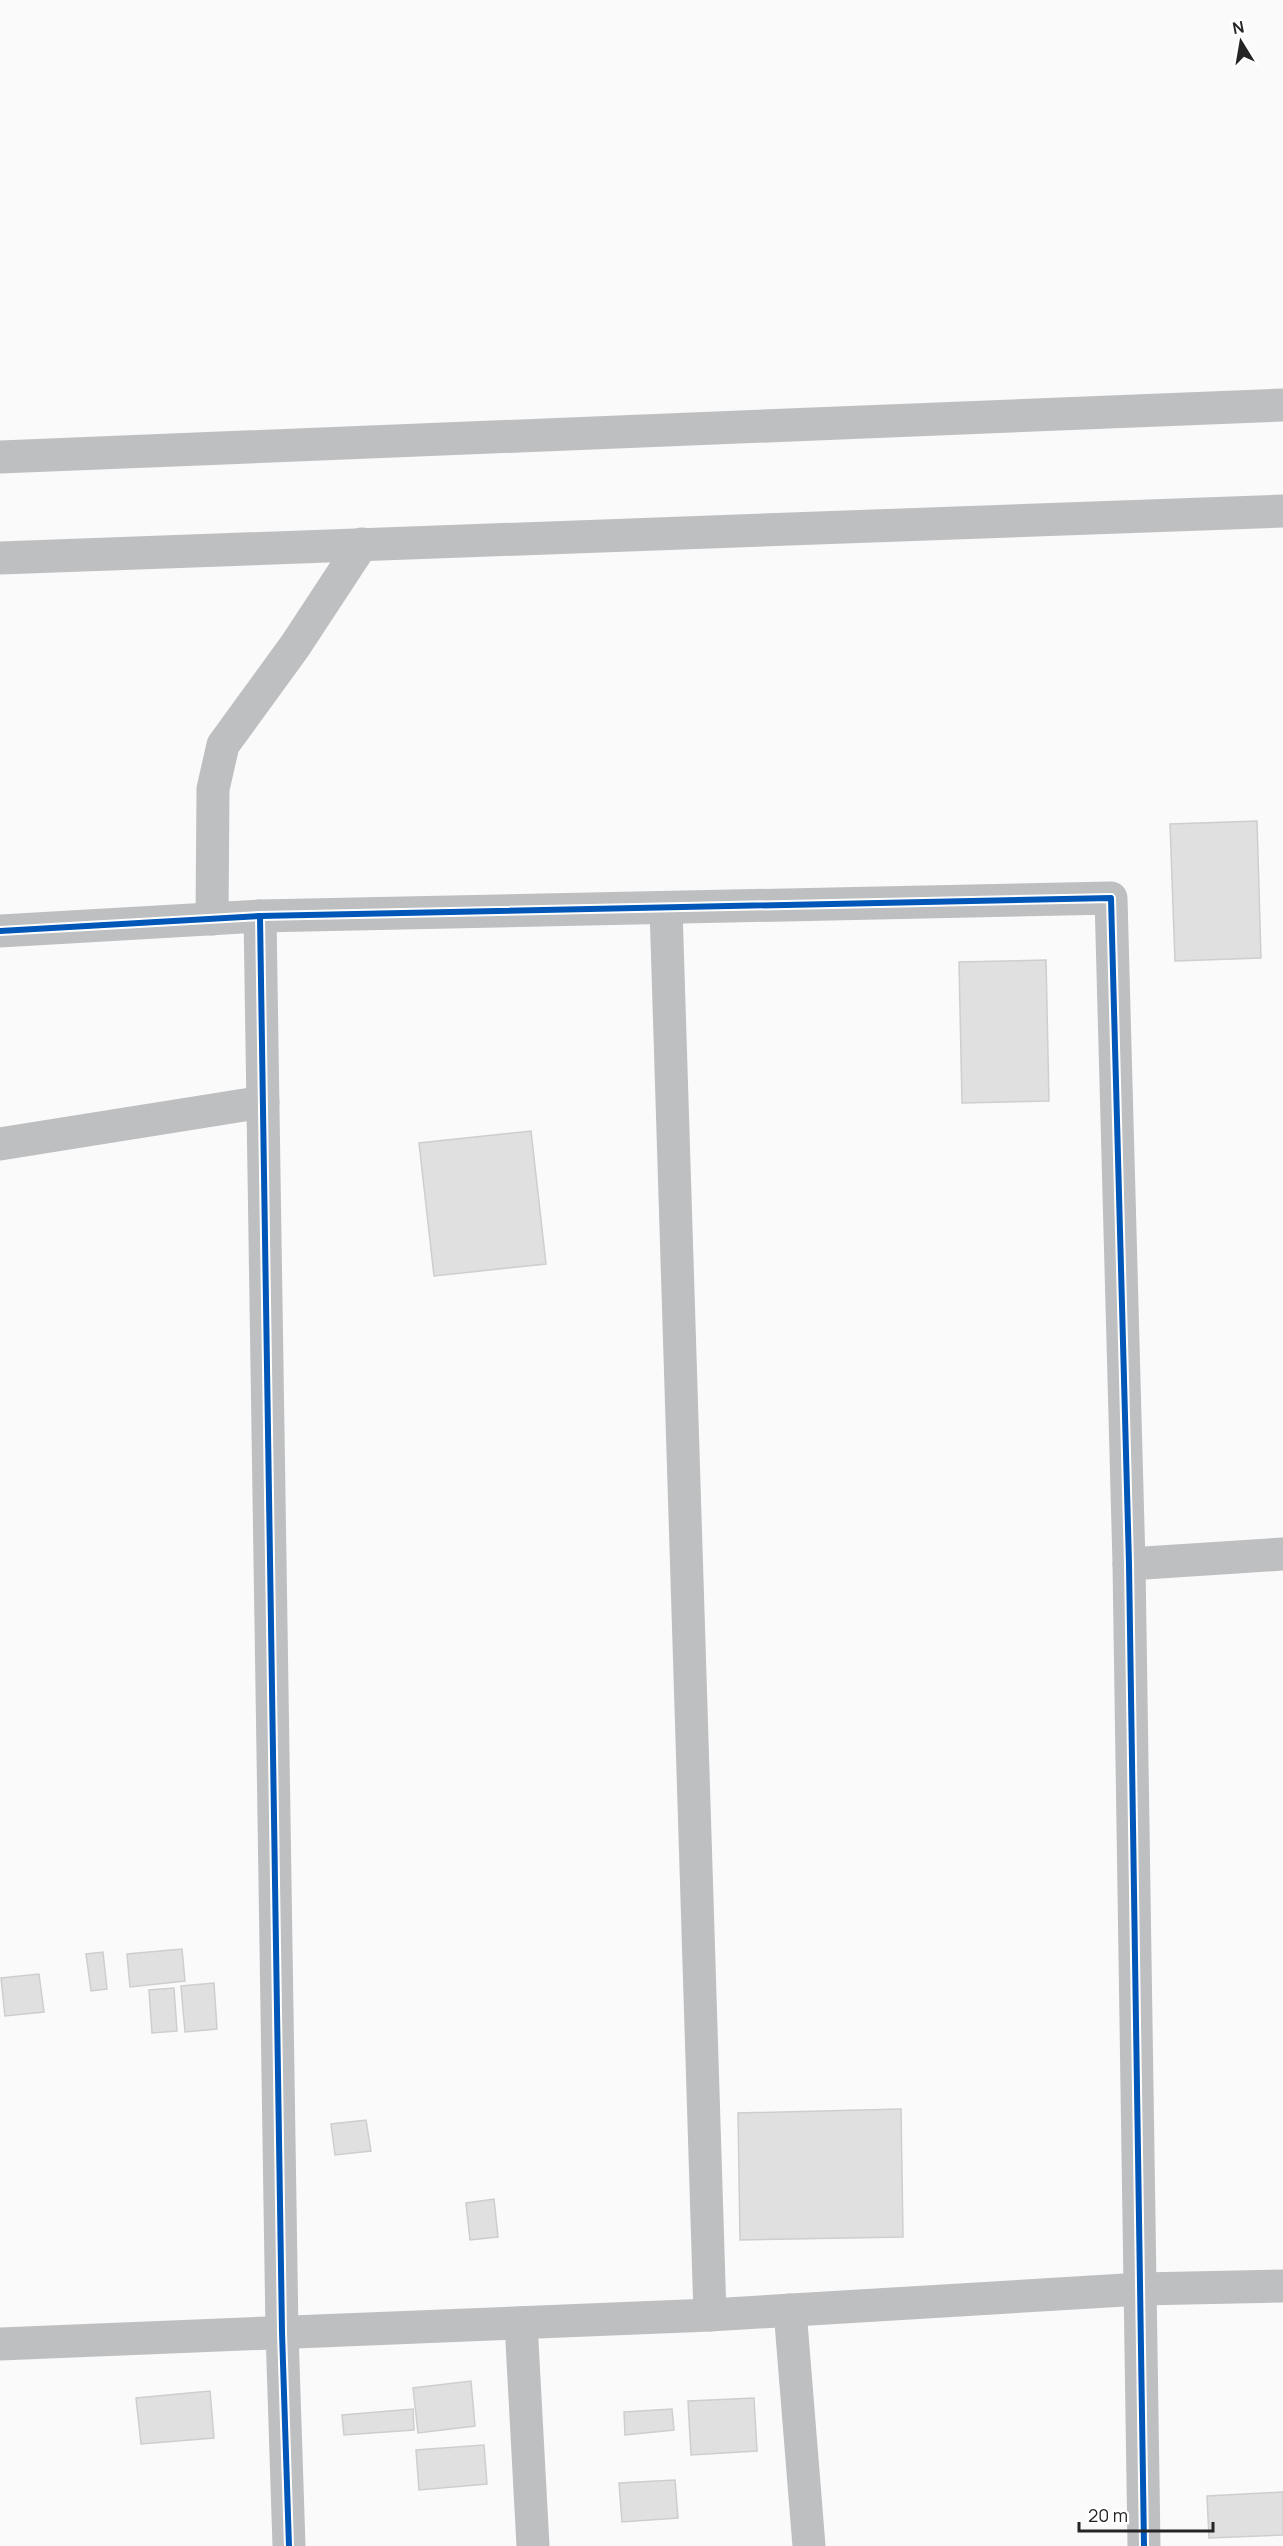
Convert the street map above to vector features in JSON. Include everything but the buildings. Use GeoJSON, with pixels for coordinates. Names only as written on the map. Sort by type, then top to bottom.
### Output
{"type":"FeatureCollection","features":[{"type":"Feature","properties":{"kind":"street"},"geometry":{"type":"LineString","coordinates":[[0,457],[1283,405]]}},
{"type":"Feature","properties":{"kind":"street"},"geometry":{"type":"LineString","coordinates":[[0,558],[1283,511]]}},
{"type":"Feature","properties":{"kind":"street"},"geometry":{"type":"LineString","coordinates":[[212,919],[213,789],[224,745],[295,646],[362,544]]}},
{"type":"Feature","properties":{"kind":"street"},"geometry":{"type":"LineString","coordinates":[[0,931],[260,916],[1111,898],[1129,1564],[1144,2546]]}},
{"type":"Feature","properties":{"kind":"street"},"geometry":{"type":"LineString","coordinates":[[666,908],[710,2315]]}},
{"type":"Feature","properties":{"kind":"street"},"geometry":{"type":"LineString","coordinates":[[260,916],[282,2332],[289,2546]]}},
{"type":"Feature","properties":{"kind":"street"},"geometry":{"type":"LineString","coordinates":[[0,1144],[263,1102]]}},
{"type":"Feature","properties":{"kind":"street"},"geometry":{"type":"LineString","coordinates":[[1129,1564],[1283,1554]]}},
{"type":"Feature","properties":{"kind":"street"},"geometry":{"type":"LineString","coordinates":[[0,2344],[710,2315],[1141,2289],[1283,2286]]}},
{"type":"Feature","properties":{"kind":"street"},"geometry":{"type":"LineString","coordinates":[[790,2310],[809,2546]]}},
{"type":"Feature","properties":{"kind":"street"},"geometry":{"type":"LineString","coordinates":[[520,2323],[533,2546]]}},
{"type":"Feature","properties":{"kind":"cycle path"},"geometry":{"type":"LineString","coordinates":[[0,931],[260,916],[1111,898],[1129,1564],[1144,2546]]}},
{"type":"Feature","properties":{"kind":"cycle path"},"geometry":{"type":"LineString","coordinates":[[260,916],[282,2332],[289,2546]]}}]}
